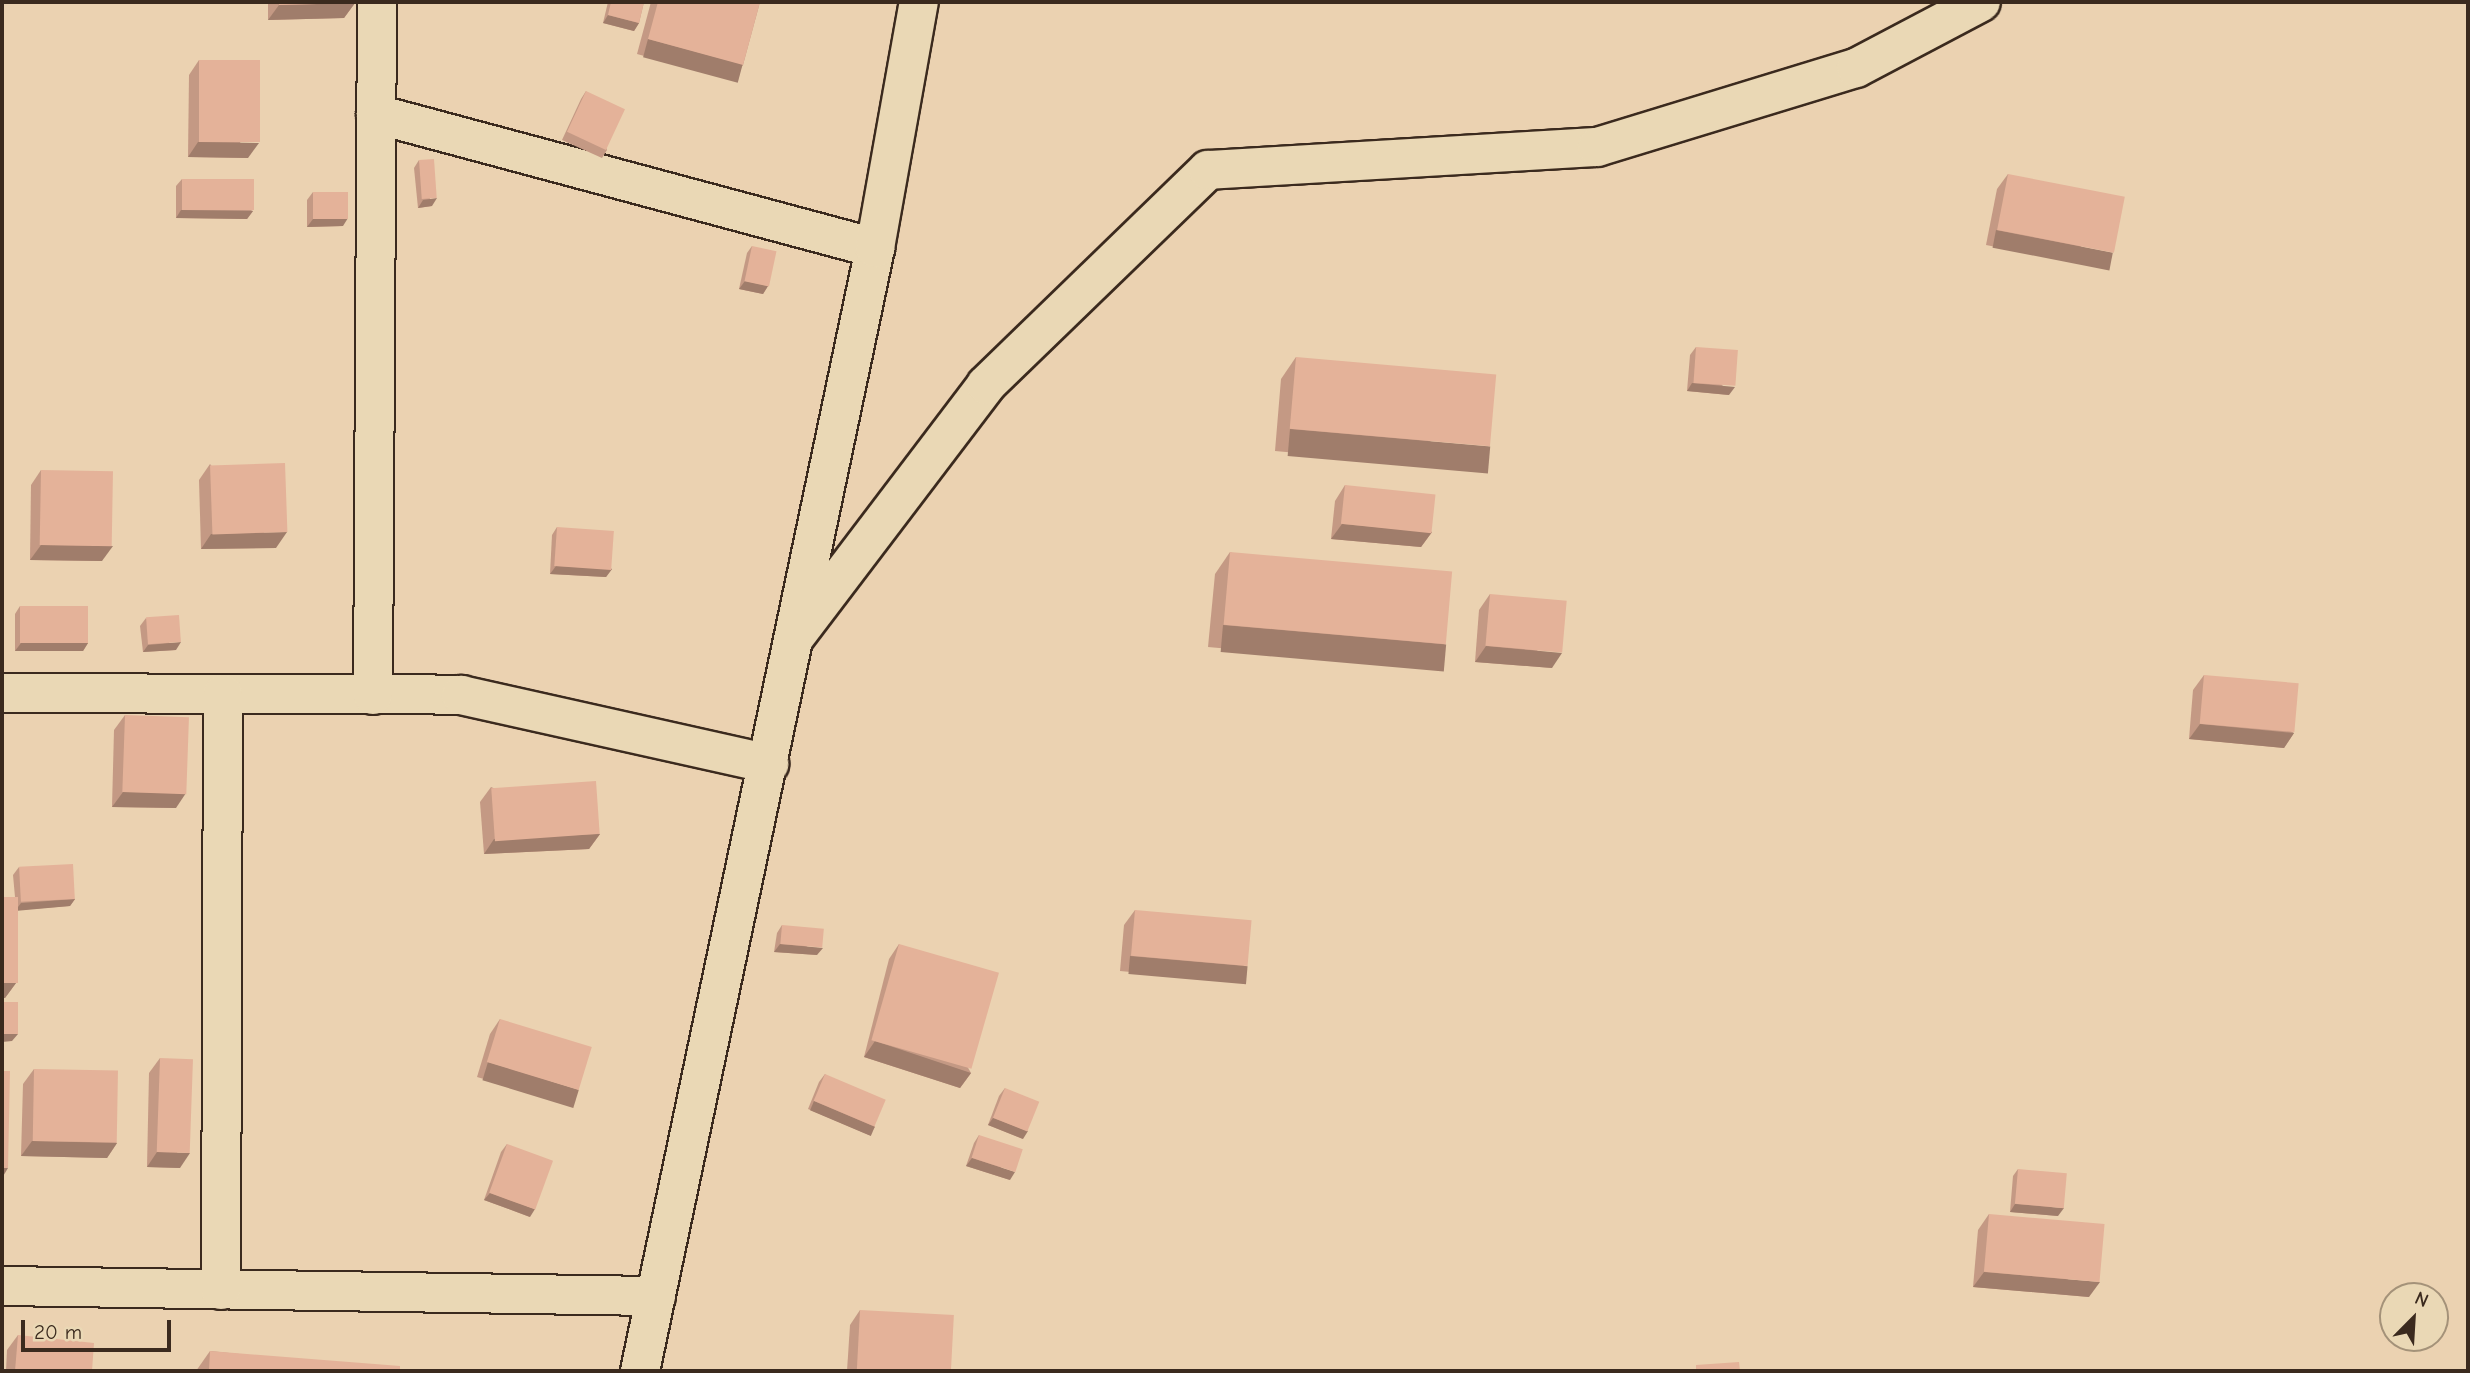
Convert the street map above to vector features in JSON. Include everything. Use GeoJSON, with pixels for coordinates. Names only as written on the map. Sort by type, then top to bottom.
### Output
{"type":"FeatureCollection","features":[{"type":"Feature","properties":{"kind":"street"},"geometry":{"type":"LineString","coordinates":[[373,695],[377,2]]}},
{"type":"Feature","properties":{"kind":"street"},"geometry":{"type":"LineString","coordinates":[[640,1371],[875,248],[919,2]]}},
{"type":"Feature","properties":{"kind":"street"},"geometry":{"type":"LineString","coordinates":[[795,637],[986,385],[1208,170],[1597,147],[1856,68],[1981,2]]}},
{"type":"Feature","properties":{"kind":"street"},"geometry":{"type":"LineString","coordinates":[[376,114],[875,248]]}},
{"type":"Feature","properties":{"kind":"street"},"geometry":{"type":"LineString","coordinates":[[2,693],[461,695],[769,764]]}},
{"type":"Feature","properties":{"kind":"street"},"geometry":{"type":"LineString","coordinates":[[221,1290],[223,694]]}},
{"type":"Feature","properties":{"kind":"street"},"geometry":{"type":"LineString","coordinates":[[2,1286],[656,1296]]}},
{"type":"Feature","properties":{"kind":"building"},"geometry":{"type":"Polygon","coordinates":[[[279,2],[355,2],[355,3],[279,5],[279,2]]]}},
{"type":"Feature","properties":{"kind":"building"},"geometry":{"type":"Polygon","coordinates":[[[611,2],[644,2],[639,23],[608,15],[611,2]]]}},
{"type":"Feature","properties":{"kind":"building"},"geometry":{"type":"Polygon","coordinates":[[[658,2],[760,2],[743,65],[648,39],[658,2]]]}},
{"type":"Feature","properties":{"kind":"building"},"geometry":{"type":"Polygon","coordinates":[[[199,60],[260,60],[260,142],[199,142],[199,60]]]}},
{"type":"Feature","properties":{"kind":"building"},"geometry":{"type":"Polygon","coordinates":[[[586,91],[625,109],[606,150],[567,132],[586,91]]]}},
{"type":"Feature","properties":{"kind":"building"},"geometry":{"type":"Polygon","coordinates":[[[434,159],[437,198],[422,199],[419,160],[434,159]]]}},
{"type":"Feature","properties":{"kind":"building"},"geometry":{"type":"Polygon","coordinates":[[[2008,174],[2125,197],[2114,253],[1997,230],[2008,174]]]}},
{"type":"Feature","properties":{"kind":"building"},"geometry":{"type":"Polygon","coordinates":[[[182,179],[254,179],[254,210],[182,210],[182,179]]]}},
{"type":"Feature","properties":{"kind":"building"},"geometry":{"type":"Polygon","coordinates":[[[313,192],[348,192],[348,219],[313,219],[313,192]]]}},
{"type":"Feature","properties":{"kind":"building"},"geometry":{"type":"Polygon","coordinates":[[[752,246],[776,251],[769,286],[745,281],[752,246]]]}},
{"type":"Feature","properties":{"kind":"building"},"geometry":{"type":"Polygon","coordinates":[[[1696,347],[1738,350],[1735,386],[1693,383],[1696,347]]]}},
{"type":"Feature","properties":{"kind":"building"},"geometry":{"type":"Polygon","coordinates":[[[1296,357],[1496,375],[1490,446],[1290,429],[1296,357]]]}},
{"type":"Feature","properties":{"kind":"building"},"geometry":{"type":"Polygon","coordinates":[[[285,463],[287,532],[212,535],[210,466],[285,463]]]}},
{"type":"Feature","properties":{"kind":"building"},"geometry":{"type":"Polygon","coordinates":[[[41,470],[113,471],[112,546],[40,545],[41,470]]]}},
{"type":"Feature","properties":{"kind":"building"},"geometry":{"type":"Polygon","coordinates":[[[1345,485],[1436,495],[1431,533],[1341,524],[1345,485]]]}},
{"type":"Feature","properties":{"kind":"building"},"geometry":{"type":"Polygon","coordinates":[[[557,527],[614,531],[611,570],[554,566],[557,527]]]}},
{"type":"Feature","properties":{"kind":"building"},"geometry":{"type":"Polygon","coordinates":[[[1230,552],[1452,571],[1446,644],[1224,625],[1230,552]]]}},
{"type":"Feature","properties":{"kind":"building"},"geometry":{"type":"Polygon","coordinates":[[[1490,594],[1567,601],[1562,653],[1485,646],[1490,594]]]}},
{"type":"Feature","properties":{"kind":"building"},"geometry":{"type":"Polygon","coordinates":[[[20,606],[88,606],[88,643],[20,643],[20,606]]]}},
{"type":"Feature","properties":{"kind":"building"},"geometry":{"type":"Polygon","coordinates":[[[179,615],[181,642],[148,644],[146,617],[179,615]]]}},
{"type":"Feature","properties":{"kind":"building"},"geometry":{"type":"Polygon","coordinates":[[[2204,675],[2299,683],[2294,732],[2200,724],[2204,675]]]}},
{"type":"Feature","properties":{"kind":"building"},"geometry":{"type":"Polygon","coordinates":[[[125,715],[189,717],[186,794],[122,792],[125,715]]]}},
{"type":"Feature","properties":{"kind":"building"},"geometry":{"type":"Polygon","coordinates":[[[596,781],[600,834],[495,841],[491,788],[596,781]]]}},
{"type":"Feature","properties":{"kind":"building"},"geometry":{"type":"Polygon","coordinates":[[[73,864],[75,899],[21,902],[19,867],[73,864]]]}},
{"type":"Feature","properties":{"kind":"building"},"geometry":{"type":"Polygon","coordinates":[[[2,897],[18,897],[18,983],[2,983],[2,897]]]}},
{"type":"Feature","properties":{"kind":"building"},"geometry":{"type":"Polygon","coordinates":[[[1135,910],[1252,920],[1248,966],[1131,956],[1135,910]]]}},
{"type":"Feature","properties":{"kind":"building"},"geometry":{"type":"Polygon","coordinates":[[[782,925],[824,929],[822,948],[780,944],[782,925]]]}},
{"type":"Feature","properties":{"kind":"building"},"geometry":{"type":"Polygon","coordinates":[[[899,944],[999,973],[971,1069],[871,1040],[899,944]]]}},
{"type":"Feature","properties":{"kind":"building"},"geometry":{"type":"Polygon","coordinates":[[[2,1002],[18,1002],[18,1034],[2,1034],[2,1002]]]}},
{"type":"Feature","properties":{"kind":"building"},"geometry":{"type":"Polygon","coordinates":[[[500,1019],[592,1047],[579,1090],[487,1062],[500,1019]]]}},
{"type":"Feature","properties":{"kind":"building"},"geometry":{"type":"Polygon","coordinates":[[[160,1058],[193,1059],[190,1153],[157,1152],[160,1058]]]}},
{"type":"Feature","properties":{"kind":"building"},"geometry":{"type":"Polygon","coordinates":[[[34,1069],[118,1070],[117,1142],[33,1141],[34,1069]]]}},
{"type":"Feature","properties":{"kind":"building"},"geometry":{"type":"Polygon","coordinates":[[[2,1071],[10,1071],[8,1168],[2,1168],[2,1071]]]}},
{"type":"Feature","properties":{"kind":"building"},"geometry":{"type":"Polygon","coordinates":[[[825,1074],[886,1100],[874,1126],[814,1101],[825,1074]]]}},
{"type":"Feature","properties":{"kind":"building"},"geometry":{"type":"Polygon","coordinates":[[[1005,1088],[1039,1102],[1027,1132],[993,1118],[1005,1088]]]}},
{"type":"Feature","properties":{"kind":"building"},"geometry":{"type":"Polygon","coordinates":[[[979,1135],[1023,1149],[1015,1172],[972,1158],[979,1135]]]}},
{"type":"Feature","properties":{"kind":"building"},"geometry":{"type":"Polygon","coordinates":[[[507,1144],[553,1161],[535,1210],[489,1193],[507,1144]]]}},
{"type":"Feature","properties":{"kind":"building"},"geometry":{"type":"Polygon","coordinates":[[[2018,1169],[2067,1173],[2064,1208],[2015,1204],[2018,1169]]]}},
{"type":"Feature","properties":{"kind":"building"},"geometry":{"type":"Polygon","coordinates":[[[1989,1214],[2105,1224],[2100,1282],[1984,1272],[1989,1214]]]}},
{"type":"Feature","properties":{"kind":"building"},"geometry":{"type":"Polygon","coordinates":[[[860,1310],[954,1315],[951,1371],[857,1371],[860,1310]]]}},
{"type":"Feature","properties":{"kind":"building"},"geometry":{"type":"Polygon","coordinates":[[[18,1335],[94,1343],[92,1371],[15,1371],[18,1335]]]}},
{"type":"Feature","properties":{"kind":"building"},"geometry":{"type":"Polygon","coordinates":[[[210,1351],[400,1366],[400,1371],[209,1371],[210,1351]]]}},
{"type":"Feature","properties":{"kind":"building"},"geometry":{"type":"Polygon","coordinates":[[[1739,1362],[1740,1371],[1696,1371],[1696,1365],[1739,1362]]]}}]}
